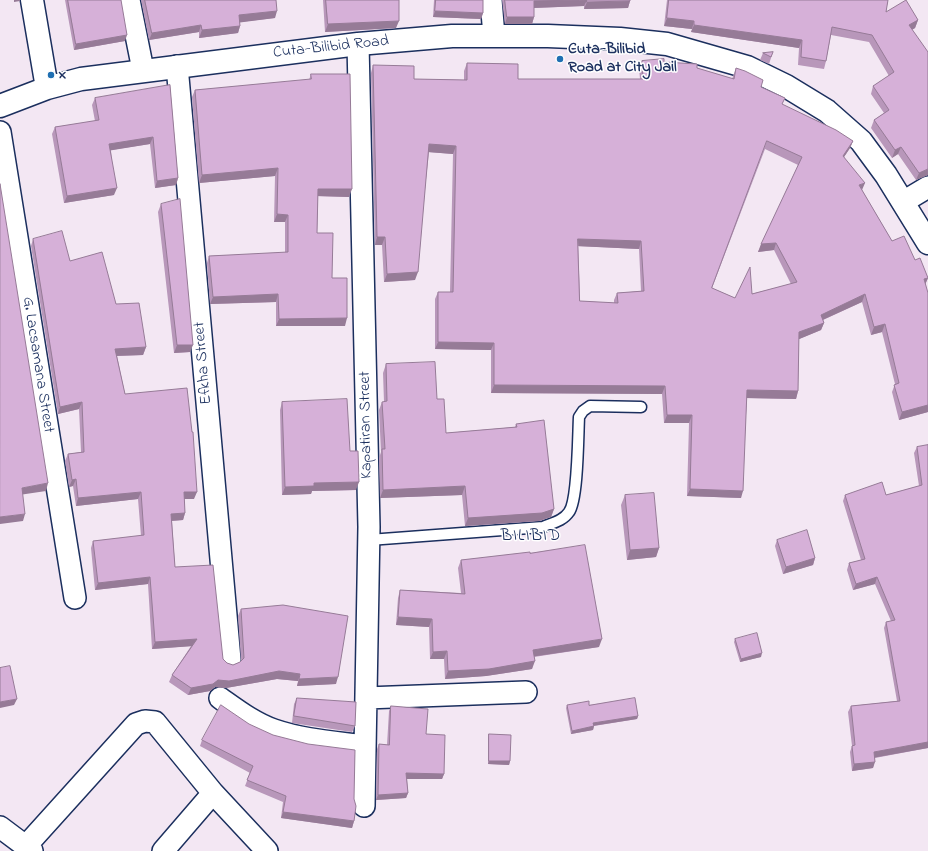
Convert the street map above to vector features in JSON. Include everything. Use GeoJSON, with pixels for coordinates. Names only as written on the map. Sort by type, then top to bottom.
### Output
{"type":"FeatureCollection","features":[{"type":"Feature","properties":{"kind":"street"},"geometry":{"type":"LineString","coordinates":[[32,0],[47,88]]}},
{"type":"Feature","properties":{"kind":"street"},"geometry":{"type":"LineString","coordinates":[[129,0],[143,70]]}},
{"type":"Feature","properties":{"kind":"street"},"geometry":{"type":"LineString","coordinates":[[491,0],[494,36]]}},
{"type":"Feature","properties":{"kind":"street","name":"Cuta-Bilibid Road"},"geometry":{"type":"LineString","coordinates":[[0,106],[47,88],[81,79],[358,44],[452,36],[548,36],[620,39],[667,44],[747,67],[786,86],[827,111],[862,141],[886,174],[928,243]]}},
{"type":"Feature","properties":{"kind":"street","name":"Kapatiran Street"},"geometry":{"type":"LineString","coordinates":[[358,44],[369,540],[364,806]]}},
{"type":"Feature","properties":{"kind":"street","name":"Efkha Street"},"geometry":{"type":"LineString","coordinates":[[177,66],[230,660]]}},
{"type":"Feature","properties":{"kind":"street","name":"G. Lacsamana Street"},"geometry":{"type":"LineString","coordinates":[[0,132],[75,598]]}},
{"type":"Feature","properties":{"kind":"street"},"geometry":{"type":"LineString","coordinates":[[903,202],[928,187]]}},
{"type":"Feature","properties":{"kind":"street"},"geometry":{"type":"LineString","coordinates":[[366,698],[526,692]]}},
{"type":"Feature","properties":{"kind":"street"},"geometry":{"type":"LineString","coordinates":[[220,698],[246,716],[273,729],[302,738],[365,746]]}},
{"type":"Feature","properties":{"kind":"street"},"geometry":{"type":"LineString","coordinates":[[0,827],[28,849],[136,724],[145,721],[155,722],[213,793],[267,851]]}},
{"type":"Feature","properties":{"kind":"street"},"geometry":{"type":"LineString","coordinates":[[163,851],[213,793]]}},
{"type":"Feature","properties":{"kind":"lane"},"geometry":{"type":"LineString","coordinates":[[369,540],[542,527],[563,518],[570,511],[574,498],[579,417],[583,411],[590,406],[641,407]]}},
{"type":"Feature","properties":{"kind":"building"},"geometry":{"type":"Polygon","coordinates":[[[68,0],[121,0],[127,35],[76,44],[68,0]]]}},
{"type":"Feature","properties":{"kind":"building"},"geometry":{"type":"Polygon","coordinates":[[[145,0],[276,0],[277,11],[239,15],[240,26],[202,30],[201,25],[152,33],[145,0]]]}},
{"type":"Feature","properties":{"kind":"building"},"geometry":{"type":"Polygon","coordinates":[[[326,0],[399,0],[399,21],[328,24],[326,0]]]}},
{"type":"Feature","properties":{"kind":"building"},"geometry":{"type":"Polygon","coordinates":[[[436,0],[483,0],[483,13],[435,11],[436,0]]]}},
{"type":"Feature","properties":{"kind":"building"},"geometry":{"type":"Polygon","coordinates":[[[505,0],[579,0],[534,1],[534,17],[507,17],[505,0]]]}},
{"type":"Feature","properties":{"kind":"building"},"geometry":{"type":"Polygon","coordinates":[[[587,0],[630,0],[630,1],[587,2],[587,0]]]}},
{"type":"Feature","properties":{"kind":"building"},"geometry":{"type":"Polygon","coordinates":[[[669,0],[888,0],[886,12],[906,0],[918,20],[909,25],[928,52],[928,169],[919,173],[901,147],[895,150],[874,120],[889,110],[873,86],[894,72],[872,35],[832,27],[826,61],[801,57],[802,40],[694,25],[694,21],[667,18],[669,0]]]}},
{"type":"Feature","properties":{"kind":"building"},"geometry":{"type":"Polygon","coordinates":[[[773,52],[771,57],[763,53],[773,52]]]}},
{"type":"Feature","properties":{"kind":"building"},"geometry":{"type":"Polygon","coordinates":[[[664,59],[664,62],[697,64],[697,68],[734,79],[736,68],[745,71],[763,80],[761,87],[785,98],[782,104],[836,130],[853,141],[843,156],[865,183],[859,185],[892,241],[904,236],[915,260],[920,258],[928,278],[924,279],[928,293],[928,405],[902,412],[894,385],[899,383],[885,324],[874,327],[865,294],[821,315],[824,323],[799,332],[798,391],[747,390],[743,491],[690,489],[692,415],[667,415],[665,386],[494,385],[494,343],[438,342],[438,292],[453,292],[456,146],[429,144],[418,272],[387,274],[385,237],[377,237],[373,65],[414,66],[414,79],[467,80],[467,63],[518,64],[518,79],[643,79],[642,61],[664,59]],[[767,141],[712,288],[735,298],[750,267],[752,294],[797,282],[776,243],[761,244],[802,157],[767,141]],[[578,239],[580,301],[618,303],[617,293],[644,291],[641,241],[578,239]]]}},
{"type":"Feature","properties":{"kind":"building"},"geometry":{"type":"Polygon","coordinates":[[[311,74],[350,74],[352,189],[318,189],[317,233],[333,233],[332,278],[347,278],[347,318],[279,319],[278,294],[213,297],[209,256],[288,252],[288,215],[277,214],[278,168],[202,175],[195,90],[311,79],[311,74]]]}},
{"type":"Feature","properties":{"kind":"building"},"geometry":{"type":"Polygon","coordinates":[[[170,85],[178,178],[157,181],[153,137],[109,144],[117,188],[67,196],[55,127],[99,120],[95,98],[170,85]]]}},
{"type":"Feature","properties":{"kind":"building"},"geometry":{"type":"Polygon","coordinates":[[[0,184],[48,483],[22,488],[25,514],[0,517],[0,184]]]}},
{"type":"Feature","properties":{"kind":"building"},"geometry":{"type":"Polygon","coordinates":[[[180,199],[193,345],[177,345],[161,204],[180,199]]]}},
{"type":"Feature","properties":{"kind":"building"},"geometry":{"type":"Polygon","coordinates":[[[62,231],[70,261],[102,252],[116,304],[139,303],[146,347],[115,349],[125,394],[187,388],[193,432],[197,492],[184,492],[185,513],[171,514],[175,567],[213,565],[223,659],[227,663],[233,665],[240,662],[244,658],[241,609],[283,605],[348,616],[338,677],[299,679],[300,674],[279,671],[229,681],[218,680],[213,684],[191,688],[172,675],[197,639],[155,642],[150,577],[98,583],[93,541],[144,535],[141,492],[78,498],[76,479],[72,480],[68,454],[84,452],[82,402],[60,407],[33,239],[62,231]]]}},
{"type":"Feature","properties":{"kind":"building"},"geometry":{"type":"Polygon","coordinates":[[[435,362],[437,399],[444,399],[446,433],[517,427],[516,424],[544,420],[554,509],[542,513],[468,518],[465,486],[383,490],[382,449],[385,449],[382,402],[387,401],[386,364],[435,362]]]}},
{"type":"Feature","properties":{"kind":"building"},"geometry":{"type":"Polygon","coordinates":[[[347,399],[350,451],[358,451],[359,482],[314,483],[314,486],[285,487],[282,402],[347,399]]]}},
{"type":"Feature","properties":{"kind":"building"},"geometry":{"type":"Polygon","coordinates":[[[928,445],[928,742],[874,752],[875,762],[854,764],[852,746],[855,745],[851,706],[900,701],[886,622],[895,620],[877,577],[856,584],[849,563],[865,559],[845,495],[882,482],[886,495],[922,485],[917,447],[928,445]]]}},
{"type":"Feature","properties":{"kind":"building"},"geometry":{"type":"Polygon","coordinates":[[[654,493],[659,548],[630,550],[625,495],[654,493]]]}},
{"type":"Feature","properties":{"kind":"building"},"geometry":{"type":"Polygon","coordinates":[[[807,530],[815,558],[786,567],[777,540],[807,530]]]}},
{"type":"Feature","properties":{"kind":"building"},"geometry":{"type":"Polygon","coordinates":[[[585,545],[602,639],[533,650],[535,661],[489,669],[448,671],[447,651],[433,652],[432,619],[398,617],[400,590],[465,594],[461,560],[530,553],[585,545]]]}},
{"type":"Feature","properties":{"kind":"building"},"geometry":{"type":"Polygon","coordinates":[[[757,633],[762,653],[741,659],[735,639],[757,633]]]}},
{"type":"Feature","properties":{"kind":"building"},"geometry":{"type":"Polygon","coordinates":[[[10,666],[17,699],[0,702],[0,668],[10,666]]]}},
{"type":"Feature","properties":{"kind":"building"},"geometry":{"type":"Polygon","coordinates":[[[297,698],[356,702],[355,726],[294,716],[297,698]]]}},
{"type":"Feature","properties":{"kind":"building"},"geometry":{"type":"Polygon","coordinates":[[[635,698],[638,716],[593,723],[594,726],[572,731],[567,705],[589,701],[589,705],[635,698]]]}},
{"type":"Feature","properties":{"kind":"building"},"geometry":{"type":"Polygon","coordinates":[[[221,705],[249,724],[273,735],[308,744],[355,750],[354,799],[356,806],[354,821],[283,812],[286,796],[247,780],[253,766],[202,740],[221,705]]]}},
{"type":"Feature","properties":{"kind":"building"},"geometry":{"type":"Polygon","coordinates":[[[391,706],[428,709],[426,734],[445,735],[444,774],[406,773],[408,793],[378,795],[379,744],[389,745],[391,706]]]}},
{"type":"Feature","properties":{"kind":"building"},"geometry":{"type":"Polygon","coordinates":[[[489,734],[511,735],[510,761],[489,761],[489,734]]]}},
{"type":"Feature","properties":{"kind":"place","name":"Cuta-Bilibid Road at City Jail"},"geometry":{"type":"Point","coordinates":[560,59]}},
{"type":"Feature","properties":{"kind":"place","name":"x"},"geometry":{"type":"Point","coordinates":[51,75]}},
{"type":"Feature","properties":{"kind":"district","name":"BILIBID"},"geometry":{"type":"Point","coordinates":[531,537]}}]}
